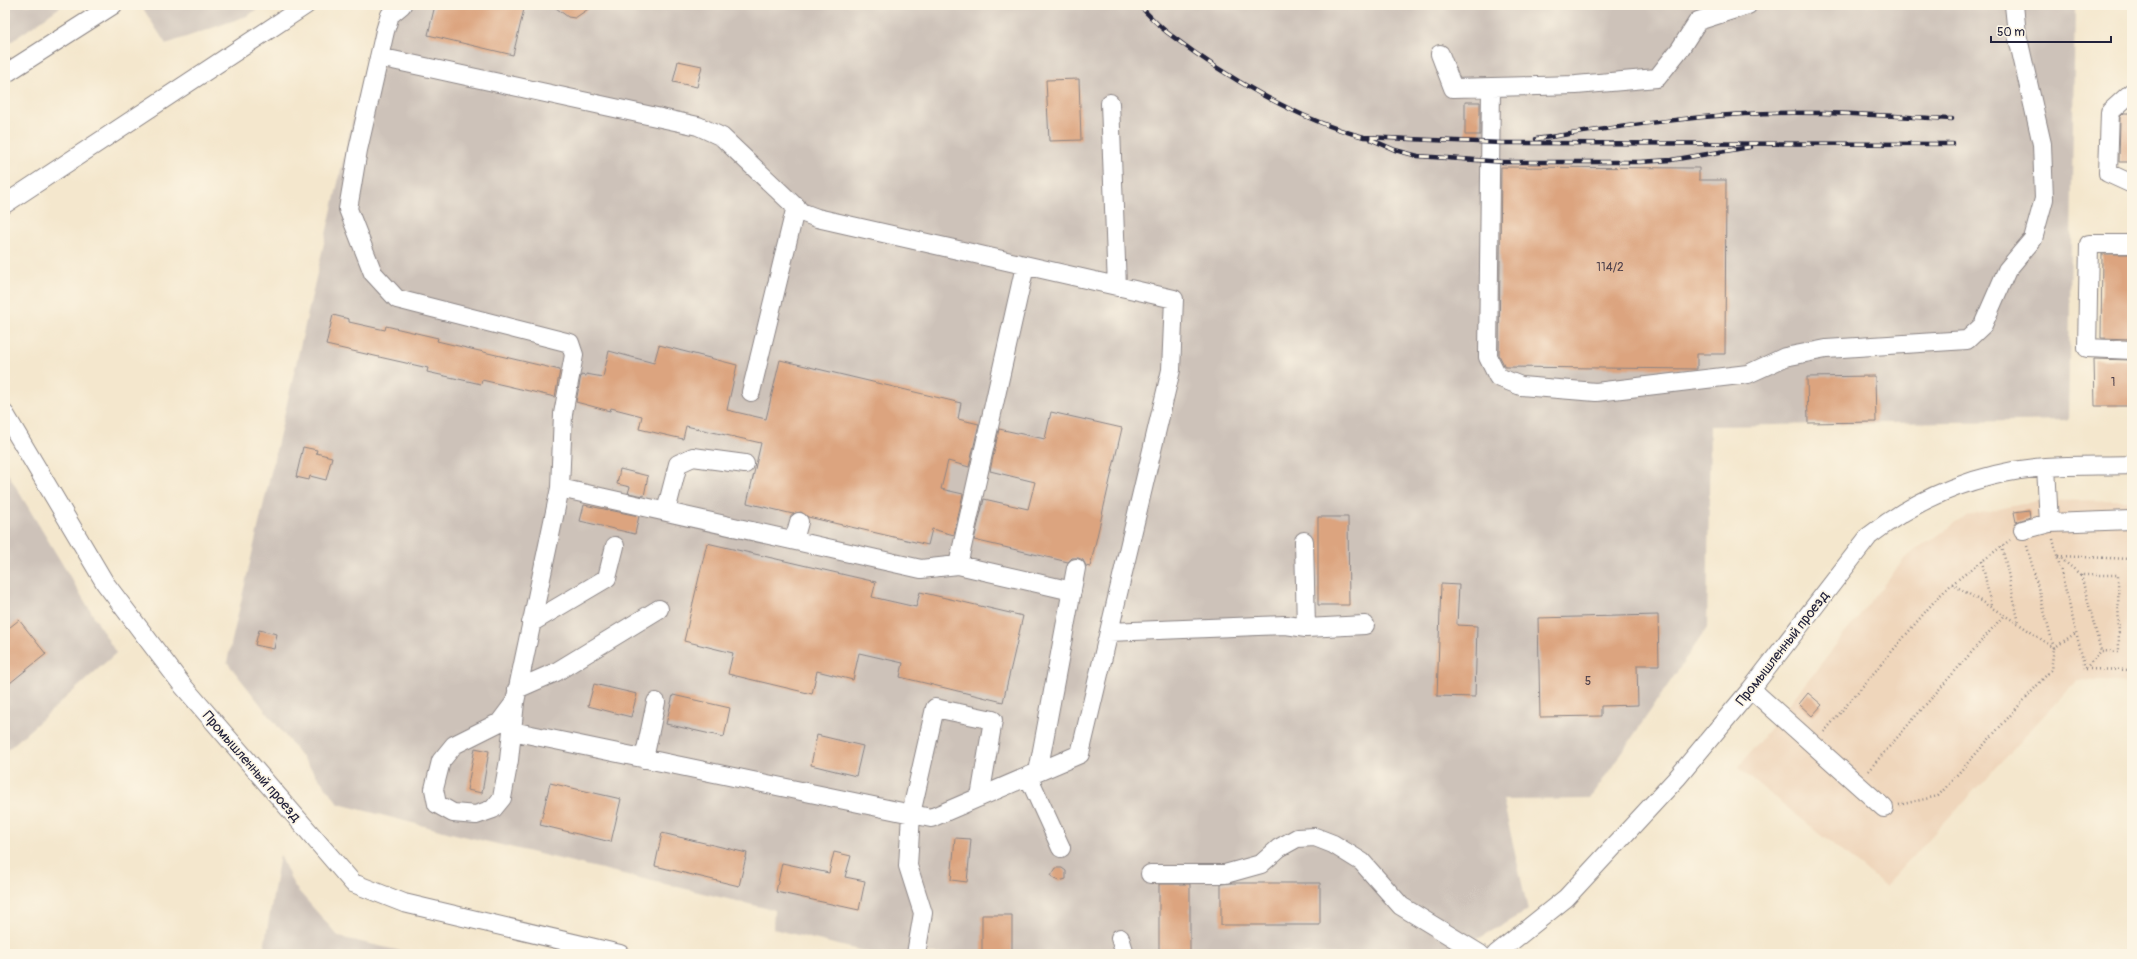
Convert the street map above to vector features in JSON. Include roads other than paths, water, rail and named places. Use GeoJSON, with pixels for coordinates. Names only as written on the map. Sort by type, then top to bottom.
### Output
{"type":"FeatureCollection","features":[{"type":"Feature","properties":{"kind":"street"},"geometry":{"type":"LineString","coordinates":[[5,74],[113,5]]}},
{"type":"Feature","properties":{"kind":"street"},"geometry":{"type":"LineString","coordinates":[[5,204],[306,5]]}},
{"type":"Feature","properties":{"kind":"street"},"geometry":{"type":"LineString","coordinates":[[402,5],[390,15],[358,150],[348,209],[373,273],[397,299],[570,343],[574,355],[563,414],[560,488],[516,695],[502,798],[493,809],[476,815],[453,813],[437,804],[434,788],[441,761],[454,745],[500,722],[516,695],[659,608]]}},
{"type":"Feature","properties":{"kind":"street"},"geometry":{"type":"LineString","coordinates":[[1440,54],[1453,88],[1576,85],[1657,78],[1680,49],[1698,21],[1748,5]]}},
{"type":"Feature","properties":{"kind":"street"},"geometry":{"type":"LineString","coordinates":[[1491,87],[1488,357],[1498,378],[1521,386],[1596,392],[1748,374],[1785,357],[1826,349],[1967,340],[1982,325],[2007,270],[2033,238],[2044,200],[2042,144],[2017,34],[2014,5]]}},
{"type":"Feature","properties":{"kind":"street"},"geometry":{"type":"LineString","coordinates":[[379,57],[698,126],[722,137],[801,212],[817,218],[1174,299],[1171,370],[1080,754],[930,818],[512,731]]}},
{"type":"Feature","properties":{"kind":"street"},"geometry":{"type":"LineString","coordinates":[[2132,92],[2110,112],[2108,174],[2132,184]]}},
{"type":"Feature","properties":{"kind":"street"},"geometry":{"type":"LineString","coordinates":[[1110,103],[1117,287]]}},
{"type":"Feature","properties":{"kind":"street"},"geometry":{"type":"LineString","coordinates":[[751,392],[796,206]]}},
{"type":"Feature","properties":{"kind":"street"},"geometry":{"type":"LineString","coordinates":[[2132,244],[2090,244],[2087,348],[2132,350]]}},
{"type":"Feature","properties":{"kind":"street"},"geometry":{"type":"LineString","coordinates":[[958,565],[1025,266]]}},
{"type":"Feature","properties":{"kind":"street","name":"Промышленный проезд"},"geometry":{"type":"LineString","coordinates":[[5,414],[110,589],[183,686],[353,883],[404,903],[620,954]]}},
{"type":"Feature","properties":{"kind":"street"},"geometry":{"type":"LineString","coordinates":[[666,511],[678,464],[693,457],[745,464]]}},
{"type":"Feature","properties":{"kind":"street","name":"Промышленный проезд"},"geometry":{"type":"LineString","coordinates":[[1496,954],[1566,898],[1677,778],[1751,689],[1870,536],[1892,518],[1941,492],[1988,477],[2046,467],[2132,465]]}},
{"type":"Feature","properties":{"kind":"street"},"geometry":{"type":"LineString","coordinates":[[2046,467],[2049,523]]}},
{"type":"Feature","properties":{"kind":"street"},"geometry":{"type":"LineString","coordinates":[[560,488],[921,569],[958,565],[1072,591]]}},
{"type":"Feature","properties":{"kind":"street"},"geometry":{"type":"LineString","coordinates":[[2023,530],[2049,523],[2132,520]]}},
{"type":"Feature","properties":{"kind":"street"},"geometry":{"type":"LineString","coordinates":[[794,540],[799,522]]}},
{"type":"Feature","properties":{"kind":"street"},"geometry":{"type":"LineString","coordinates":[[1304,541],[1306,628]]}},
{"type":"Feature","properties":{"kind":"street"},"geometry":{"type":"LineString","coordinates":[[531,623],[607,578],[615,546]]}},
{"type":"Feature","properties":{"kind":"street"},"geometry":{"type":"LineString","coordinates":[[1061,848],[1033,774],[1076,568]]}},
{"type":"Feature","properties":{"kind":"street"},"geometry":{"type":"LineString","coordinates":[[1109,632],[1286,625],[1306,628],[1365,625]]}},
{"type":"Feature","properties":{"kind":"street"},"geometry":{"type":"LineString","coordinates":[[1751,689],[1884,808]]}},
{"type":"Feature","properties":{"kind":"street"},"geometry":{"type":"LineString","coordinates":[[644,758],[656,702]]}},
{"type":"Feature","properties":{"kind":"street"},"geometry":{"type":"LineString","coordinates":[[916,954],[922,912],[908,866],[911,814],[935,708],[993,720],[980,797]]}},
{"type":"Feature","properties":{"kind":"street"},"geometry":{"type":"LineString","coordinates":[[1150,874],[1225,874],[1261,864],[1279,848],[1297,838],[1315,837],[1333,844],[1362,862],[1401,906],[1480,954]]}},
{"type":"Feature","properties":{"kind":"street"},"geometry":{"type":"LineString","coordinates":[[554,954],[570,942]]}},
{"type":"Feature","properties":{"kind":"railway"},"geometry":{"type":"LineString","coordinates":[[1139,5],[1168,33],[1216,67],[1264,96],[1314,120],[1364,137],[1501,143],[1953,144]]}},
{"type":"Feature","properties":{"kind":"railway"},"geometry":{"type":"LineString","coordinates":[[1536,139],[1666,121],[1744,114],[1822,113],[1952,119]]}},
{"type":"Feature","properties":{"kind":"railway"},"geometry":{"type":"LineString","coordinates":[[1370,139],[1395,150],[1418,156],[1504,162],[1640,162],[1671,160],[1750,147]]}}]}
